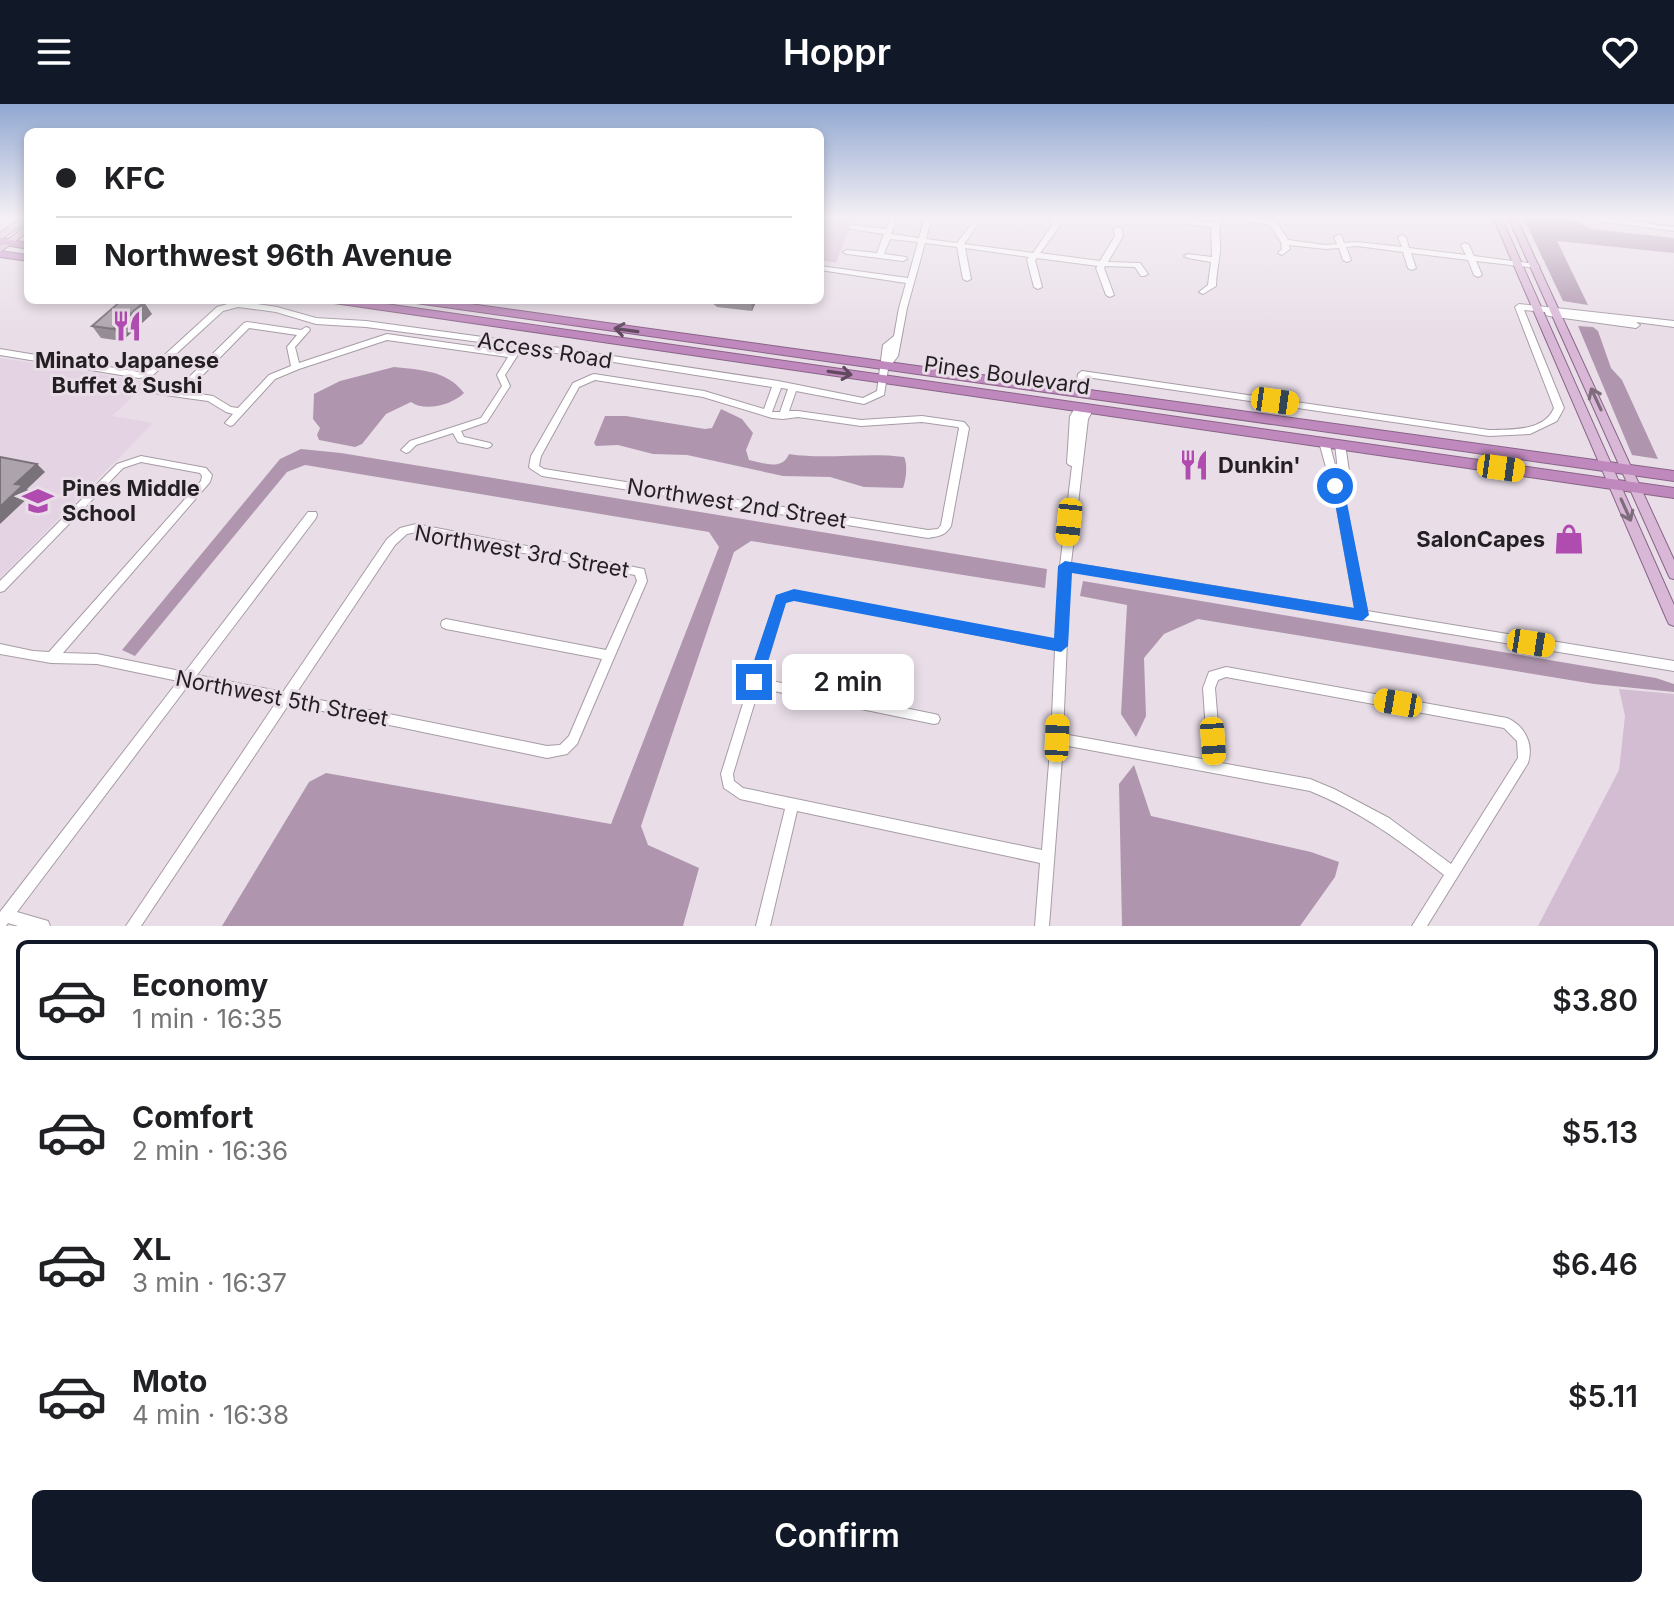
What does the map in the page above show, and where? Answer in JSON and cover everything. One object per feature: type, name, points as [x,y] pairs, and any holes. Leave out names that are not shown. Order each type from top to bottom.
[{"type":"highway","name":"Pines Boulevard","points":[[362,304],[701,347],[1083,403],[1197,424],[1227,423],[1326,435]]},
{"type":"highway","points":[[397,309],[433,309],[441,304]]},
{"type":"highway","name":"Pines Boulevard","points":[[455,304],[701,347]]},
{"type":"highway","name":"Pines Boulevard","points":[[885,374],[982,393],[1083,403]]},
{"type":"highway","points":[[1083,403],[1176,413],[1231,415],[1326,435],[1455,446],[1674,476]]},
{"type":"highway","points":[[1326,435],[1340,444],[1674,493]]},
{"type":"main road","points":[[1514,255],[1674,620]]},
{"type":"main road","points":[[1531,255],[1674,574]]},
{"type":"street","points":[[875,255],[903,259]]},
{"type":"street","points":[[885,374],[894,356],[919,255]]},
{"type":"street","points":[[962,255],[967,279]]},
{"type":"street","points":[[1033,255],[1031,260],[1038,287]]},
{"type":"street","points":[[1036,255],[1137,265],[1144,274]]},
{"type":"street","points":[[1108,255],[1100,268],[1110,295]]},
{"type":"street","points":[[1203,292],[1212,286],[1211,265],[1215,255]]},
{"type":"street","points":[[1345,255],[1347,260]]},
{"type":"street","points":[[1408,255],[1412,268]]},
{"type":"street","points":[[1451,255],[1536,266]]},
{"type":"street","points":[[1188,256],[1215,260]]},
{"type":"street","points":[[1470,258],[1478,275]]},
{"type":"street","points":[[824,269],[911,281]]},
{"type":"street","name":"Access Road","points":[[0,352],[139,375],[150,373],[227,307],[238,304],[277,310],[316,321],[366,324],[520,345],[778,384],[864,401],[878,397],[885,374]]},
{"type":"street","points":[[1042,926],[1057,738],[1065,566],[1083,417],[1082,374],[1489,433],[1527,432],[1554,419],[1559,408],[1519,307],[1674,327]]},
{"type":"street","points":[[296,367],[291,347],[316,321]]},
{"type":"street","points":[[179,393],[247,325],[304,333]]},
{"type":"street","points":[[230,423],[272,377],[387,337],[513,355]]},
{"type":"street","points":[[406,450],[413,443],[484,420],[506,386],[501,375],[520,345]]},
{"type":"street","name":"Northwest 2nd Street","points":[[767,413],[704,394],[589,378],[576,385],[536,456],[534,467],[542,472],[928,534],[941,532],[946,526],[964,428],[961,424],[922,419],[861,423],[798,414],[783,416]]},
{"type":"street","points":[[778,384],[767,413],[783,416],[793,387]]},
{"type":"street","points":[[158,391],[210,398],[229,410],[240,412]]},
{"type":"street","points":[[1324,408],[1326,435],[1362,615]]},
{"type":"street","points":[[456,430],[461,440],[487,445]]},
{"type":"street","points":[[1338,496],[1345,478],[1340,444]]},
{"type":"street","points":[[0,588],[120,466],[130,461],[157,462],[203,470],[207,475],[205,482],[51,658]]},
{"type":"street","points":[[43,926],[3,920],[312,515]]},
{"type":"street","name":"Northwest 3rd Street","points":[[286,699],[391,542],[404,531],[416,528],[640,572],[642,581],[610,656]]},
{"type":"street","points":[[1065,566],[1674,666]]},
{"type":"street","points":[[1047,858],[740,793],[728,784],[727,774],[781,599],[794,595],[1061,646]]},
{"type":"street","points":[[446,624],[610,656]]},
{"type":"street","name":"Northwest 5th Street","points":[[0,649],[51,658],[97,659],[547,752],[563,750],[573,740],[610,656]]},
{"type":"street","points":[[1215,767],[1209,688],[1213,676],[1226,672],[1469,715],[1507,723],[1520,732],[1526,746],[1524,759],[1419,926]]},
{"type":"street","points":[[754,682],[934,719]]},
{"type":"street","points":[[133,926],[286,699]]},
{"type":"street","points":[[1057,738],[1310,785],[1344,797],[1384,820],[1451,872]]},
{"type":"street","points":[[763,926],[792,806]]},
{"type":"shaded area","points":[[824,255],[839,255],[836,263],[824,261]]},
{"type":"shaded area","points":[[1541,255],[1564,255],[1588,305],[1563,301]]},
{"type":"shaded area","points":[[1578,326],[1593,327],[1598,331],[1611,368],[1622,380],[1658,459],[1632,455]]},
{"type":"shaded area","name":"Pines Middle School","points":[[0,358],[148,382],[112,416],[153,423],[0,578]]},
{"type":"shaded area","points":[[394,367],[441,375],[464,393],[438,406],[411,402],[386,414],[362,444],[355,447],[319,440],[317,435],[320,428],[313,419],[314,394],[340,381]]},
{"type":"shaded area","points":[[721,409],[742,419],[753,433],[746,450],[749,460],[777,464],[782,463],[789,454],[904,457],[906,472],[903,488],[864,487],[830,477],[783,476],[687,455],[653,454],[618,445],[596,446],[594,443],[605,416],[626,416],[705,429],[712,428]]},
{"type":"shaded area","points":[[301,449],[341,453],[1047,569],[1045,588],[751,541],[734,552],[641,826],[648,845],[699,868],[683,926],[222,926],[309,782],[326,773],[611,824],[719,547],[709,532],[305,465],[287,472],[135,656],[122,650],[280,459]]},
{"type":"shaded area","points":[[1083,581],[1656,678],[1674,684],[1674,692],[1594,684],[1198,619],[1164,634],[1144,658],[1146,716],[1136,737],[1121,714],[1127,605],[1080,596]]},
{"type":"shaded area","points":[[1619,689],[1674,694],[1674,926],[1538,926],[1619,770],[1625,716]]},
{"type":"shaded area","points":[[1134,765],[1151,816],[1311,852],[1339,862],[1335,877],[1300,926],[1122,926],[1119,784]]},
{"type":"building","points":[[117,304],[142,304],[113,329],[92,326]]},
{"type":"building","points":[[0,457],[37,464],[15,484],[23,485],[0,507]]},
{"type":"place","name":"Minato Japanese Buffet & Sushi","points":[[127,326]]},
{"type":"place","name":"Dunkin'","points":[[1194,465]]},
{"type":"place","name":"Pines Middle School","points":[[38,501]]},
{"type":"place","name":"SalonCapes","points":[[1569,539]]},
{"type":"route","points":[[754,682],[781,599],[794,595],[1061,646],[1065,566],[1362,615],[1335,486]]}]
